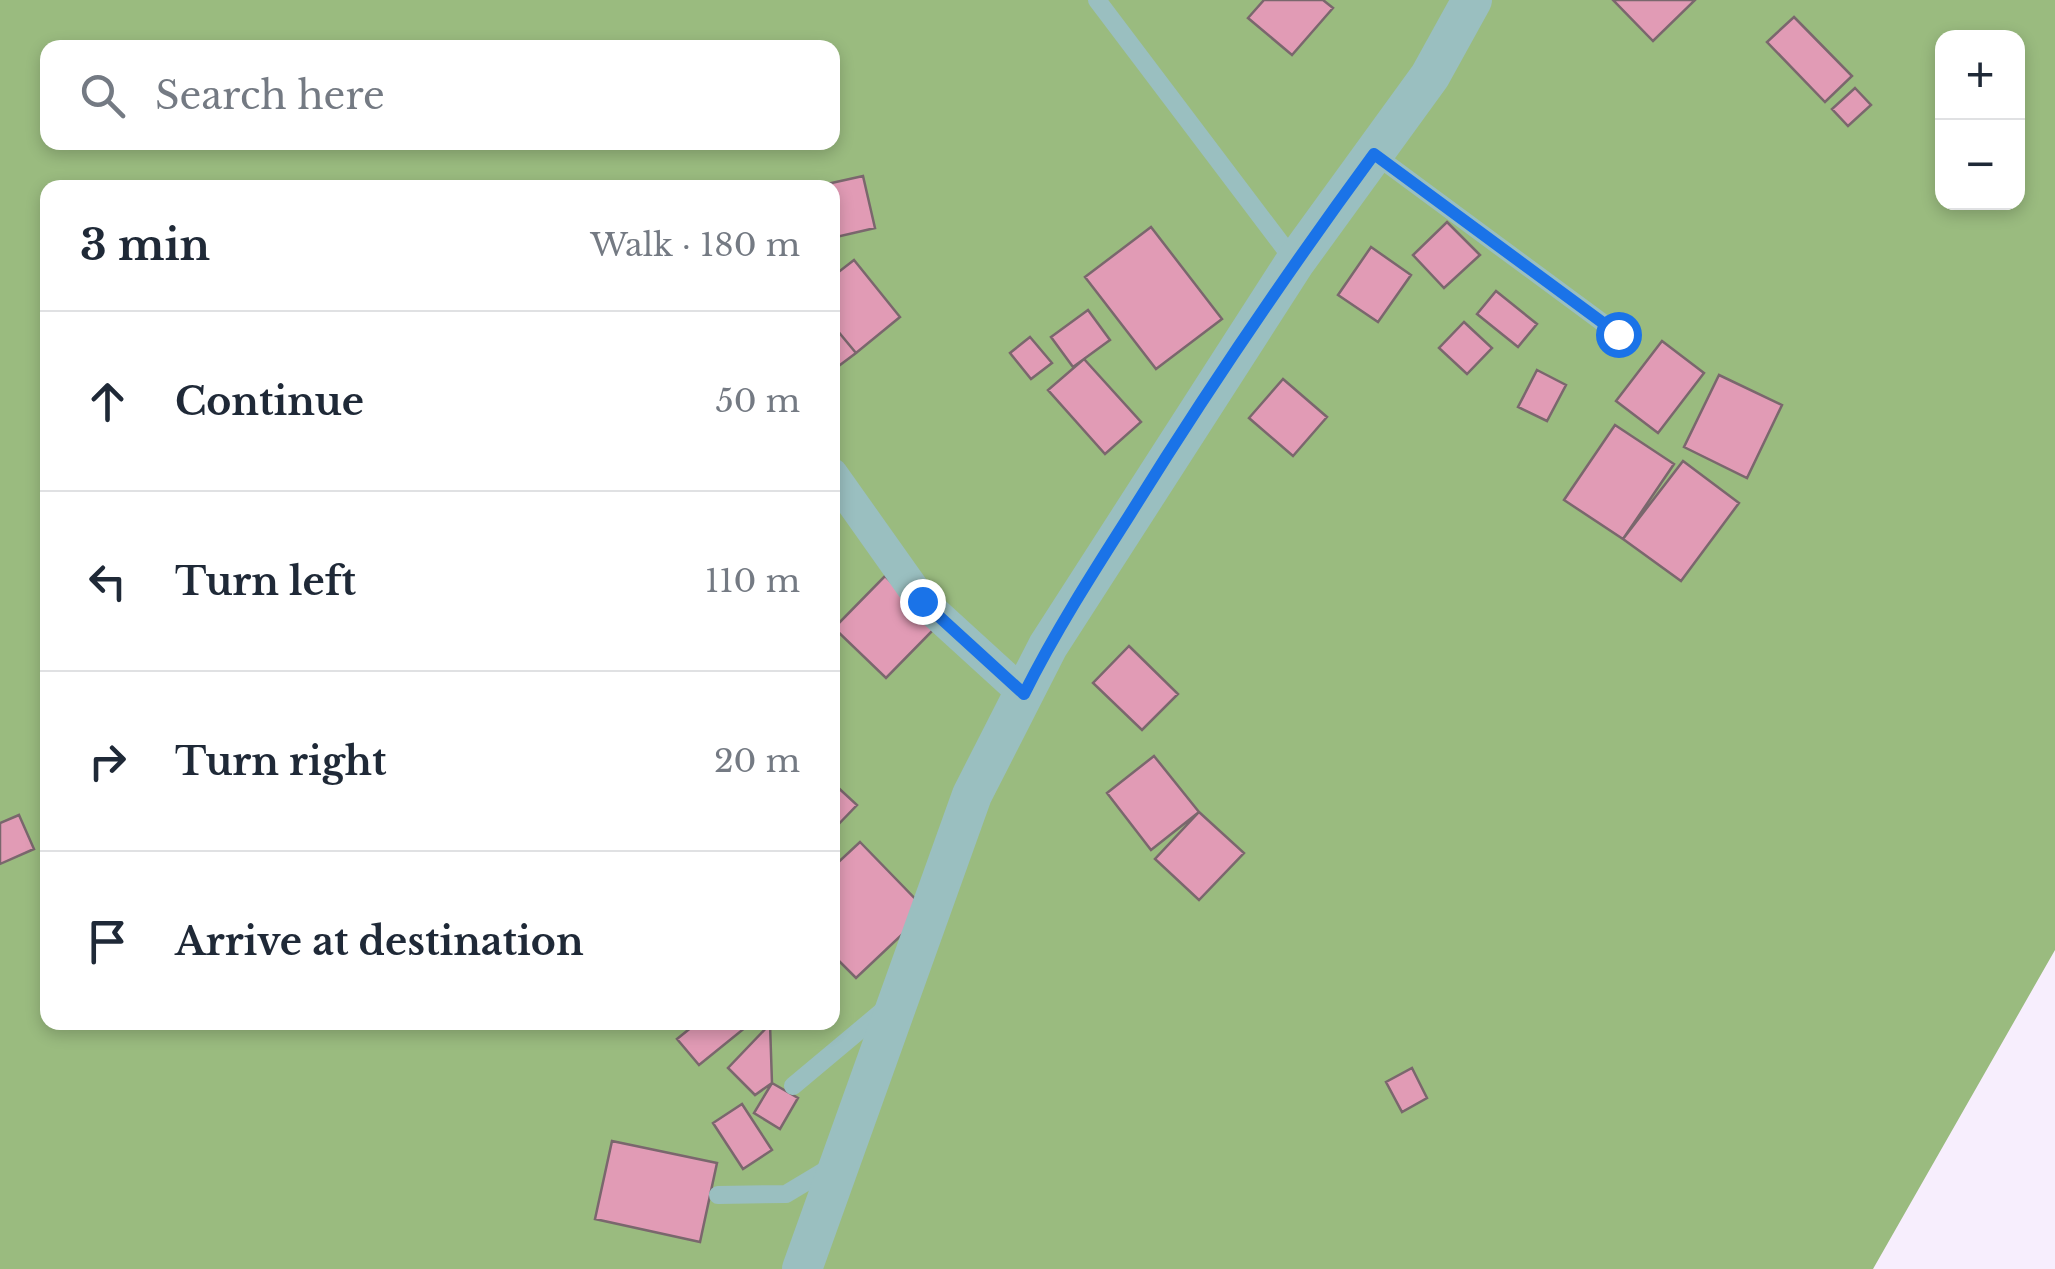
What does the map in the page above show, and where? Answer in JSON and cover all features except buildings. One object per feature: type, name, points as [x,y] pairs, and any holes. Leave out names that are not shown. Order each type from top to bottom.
[{"type":"street","points":[[802,1269],[972,795],[1048,646],[1142,494],[1295,262],[1430,76],[1472,0]]},
{"type":"street","points":[[840,485],[922,601],[1024,694]]},
{"type":"lane","points":[[1097,0],[1295,262]]},
{"type":"lane","points":[[1374,154],[1618,334]]},
{"type":"lane","points":[[794,1086],[900,996]]},
{"type":"lane","points":[[718,1195],[786,1194],[840,1162]]},
{"type":"green space","points":[[0,0],[2055,0],[2055,950],[1873,1269],[0,1269]]},
{"type":"route","points":[[922,601],[1024,694],[1048,646],[1153,477],[1295,262],[1374,154],[1618,334]]}]
